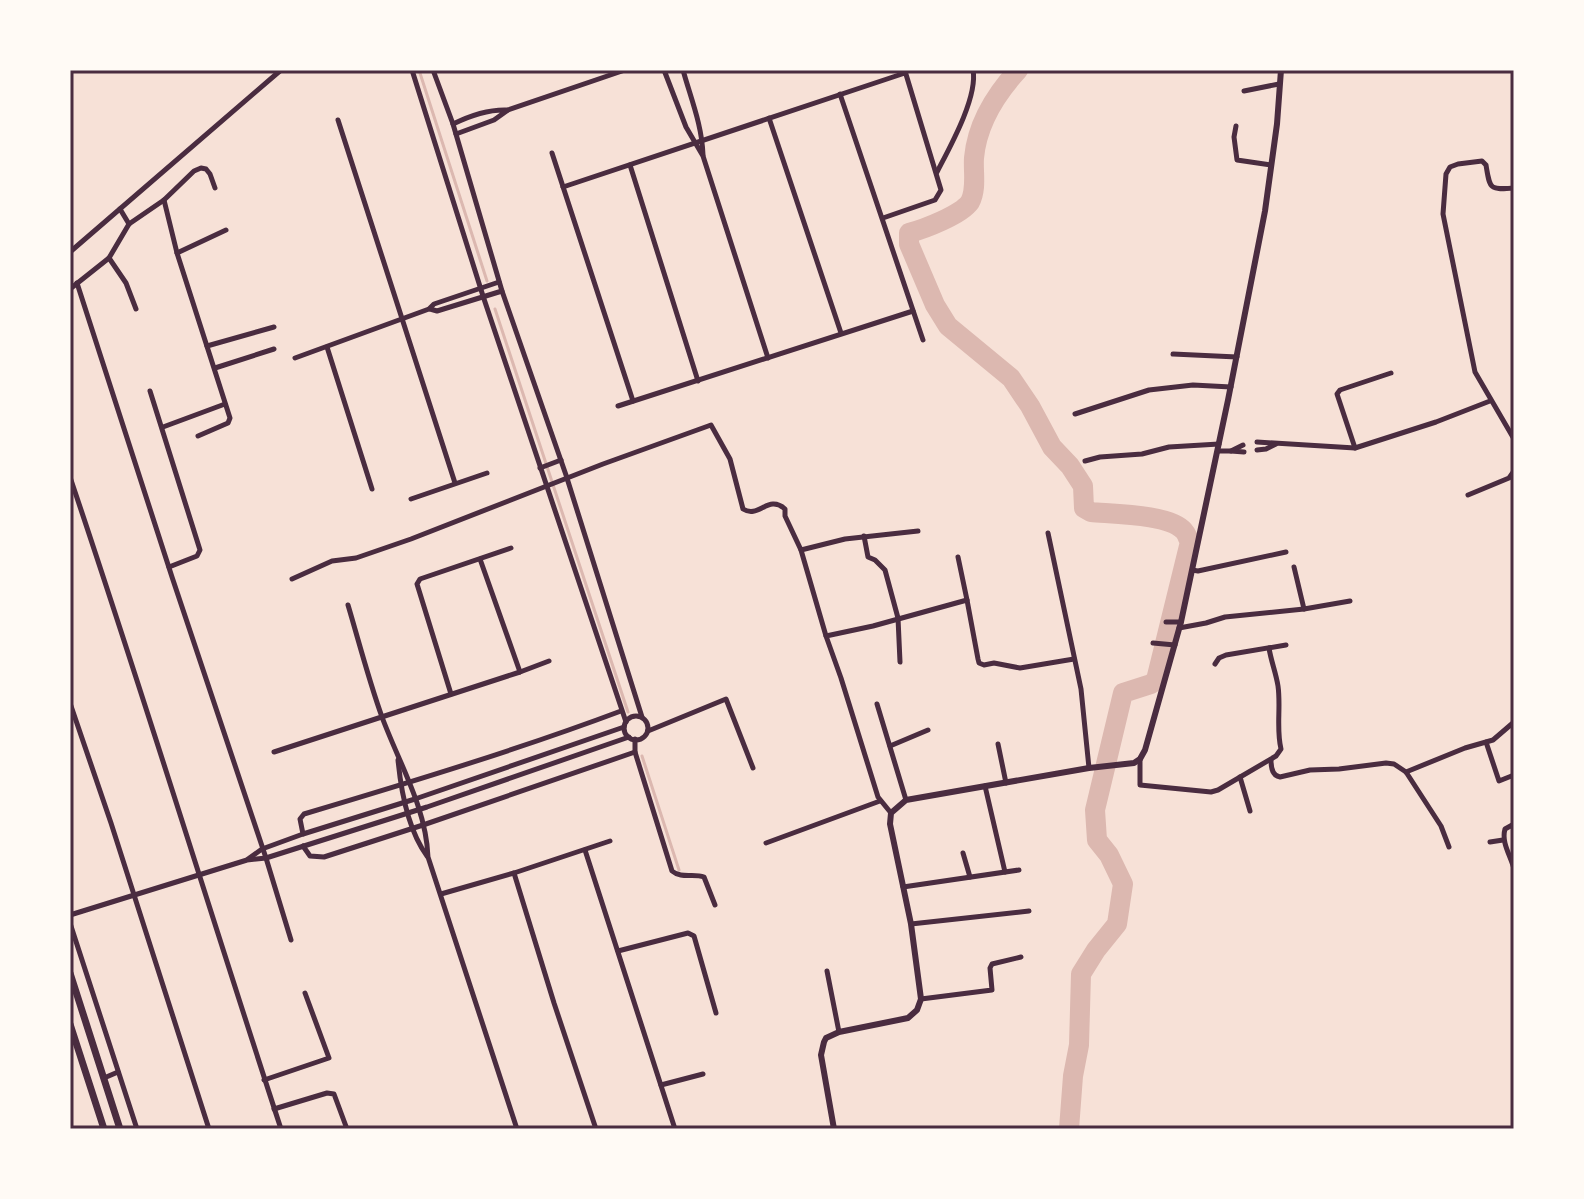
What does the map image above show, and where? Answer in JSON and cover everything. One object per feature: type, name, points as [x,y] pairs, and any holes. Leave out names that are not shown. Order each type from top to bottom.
[{"type":"main road","points":[[70,973],[120,1129]]},
{"type":"main road","points":[[70,1024],[104,1129]]},
{"type":"street","points":[[70,252],[281,70]]},
{"type":"street","points":[[412,70],[480,288],[621,711],[625,733],[632,738],[672,871],[678,875],[704,877],[715,905]]},
{"type":"street","points":[[433,70],[453,124],[499,282],[648,731]]},
{"type":"street","points":[[456,134],[494,120],[508,110],[625,70]]},
{"type":"street","points":[[664,70],[686,127],[703,156],[768,358]]},
{"type":"street","points":[[683,70],[698,117],[703,156]]},
{"type":"street","points":[[936,172],[970,100],[975,84],[973,70]]},
{"type":"street","points":[[1269,648],[1277,686],[1280,724],[1278,735],[1281,749],[1276,756],[1218,790],[1207,793],[1140,785],[1140,759],[1149,737],[1179,624],[1237,357],[1265,211],[1281,70]]},
{"type":"street","points":[[563,187],[905,72],[941,190],[935,200],[883,218]]},
{"type":"street","points":[[1244,91],[1279,84]]},
{"type":"street","points":[[840,94],[923,340]]},
{"type":"street","points":[[453,124],[492,110],[508,110]]},
{"type":"street","points":[[769,118],[841,333]]},
{"type":"street","points":[[338,120],[455,483]]},
{"type":"street","points":[[1236,126],[1237,160],[1271,165]]},
{"type":"street","points":[[552,153],[633,401]]},
{"type":"street","points":[[1514,188],[1492,188],[1482,161],[1458,164],[1450,167],[1446,174],[1443,214],[1475,372],[1514,439]]},
{"type":"street","points":[[630,165],[698,381]]},
{"type":"street","points":[[70,289],[109,258],[129,224],[164,200],[194,171],[206,169],[215,188]]},
{"type":"street","points":[[164,200],[177,253],[230,418],[229,422],[198,436]]},
{"type":"street","points":[[120,209],[129,224]]},
{"type":"street","points":[[177,253],[226,230]]},
{"type":"street","points":[[109,258],[126,283],[136,309]]},
{"type":"street","points":[[295,358],[499,282]]},
{"type":"street","points":[[77,283],[291,940]]},
{"type":"street","points":[[429,309],[437,311],[502,291]]},
{"type":"street","points":[[618,406],[913,311]]},
{"type":"street","points":[[207,346],[274,327]]},
{"type":"street","points":[[327,347],[372,489]]},
{"type":"street","points":[[215,368],[274,349]]},
{"type":"street","points":[[1173,354],[1237,357]]},
{"type":"street","points":[[1355,448],[1337,394],[1340,390],[1391,373]]},
{"type":"street","points":[[1075,414],[1149,390],[1193,385],[1231,387]]},
{"type":"street","points":[[150,391],[200,550],[197,556],[169,567]]},
{"type":"street","points":[[1257,442],[1355,448],[1490,401]]},
{"type":"street","points":[[163,427],[225,404]]},
{"type":"street","points":[[292,579],[332,561],[356,558],[711,425],[730,459],[740,492],[740,504],[746,513],[770,504],[779,504],[785,509],[785,516],[801,550],[880,801],[891,813]]},
{"type":"street","points":[[1257,450],[1277,443]]},
{"type":"street","points":[[1231,451],[1243,445]]},
{"type":"street","points":[[1085,461],[1142,454],[1169,447],[1244,452]]},
{"type":"street","points":[[542,467],[559,461]]},
{"type":"street","points":[[1468,495],[1509,478],[1514,471]]},
{"type":"street","points":[[411,499],[487,473]]},
{"type":"street","points":[[70,477],[281,1129]]},
{"type":"street","points":[[801,550],[845,539],[918,531]]},
{"type":"street","points":[[1048,533],[1081,689],[1092,767]]},
{"type":"street","points":[[864,536],[868,557],[885,570],[898,618],[900,662]]},
{"type":"street","points":[[451,694],[417,584],[420,579],[511,548]]},
{"type":"street","points":[[1192,570],[1286,552]]},
{"type":"street","points":[[958,557],[979,663],[1020,668],[1074,659]]},
{"type":"street","points":[[480,559],[520,672]]},
{"type":"street","points":[[1294,567],[1304,609]]},
{"type":"street","points":[[826,636],[967,600]]},
{"type":"street","points":[[1166,622],[1206,623],[1225,617],[1350,601]]},
{"type":"street","points":[[348,605],[382,717],[410,782],[427,838],[428,857],[517,1129]]},
{"type":"street","points":[[1156,643],[1172,645]]},
{"type":"street","points":[[1215,664],[1226,655],[1286,645]]},
{"type":"street","points":[[274,752],[549,661]]},
{"type":"street","points":[[70,915],[247,860],[266,858],[632,738],[643,738],[648,731],[726,699],[753,768]]},
{"type":"street","points":[[70,703],[209,1129]]},
{"type":"street","points":[[877,704],[906,800]]},
{"type":"street","points":[[303,834],[300,819],[304,814],[587,725],[621,711]]},
{"type":"street","points":[[247,860],[262,849],[303,834],[415,799],[625,724],[633,716],[642,717]]},
{"type":"street","points":[[1406,772],[1493,740],[1514,722]]},
{"type":"street","points":[[890,746],[928,730]]},
{"type":"street","points":[[1486,742],[1497,780],[1514,775]]},
{"type":"street","points":[[998,744],[1006,783]]},
{"type":"street","points":[[303,846],[310,856],[324,857],[635,752]]},
{"type":"street","points":[[398,756],[400,785],[412,828],[428,857]]},
{"type":"street","points":[[832,1128],[821,1051],[826,1038],[839,1032],[908,1018],[917,1010],[921,999],[911,924],[890,824],[891,813],[906,800],[1092,767],[1134,763],[1140,759]]},
{"type":"street","points":[[1271,759],[1272,769],[1280,777],[1310,770],[1394,764],[1406,772],[1441,826],[1449,847]]},
{"type":"street","points":[[1240,777],[1250,811]]},
{"type":"street","points":[[985,786],[1005,872]]},
{"type":"street","points":[[766,843],[880,801]]},
{"type":"street","points":[[1514,824],[1505,829],[1503,840],[1514,869]]},
{"type":"street","points":[[1490,842],[1503,840]]},
{"type":"street","points":[[441,894],[610,841]]},
{"type":"street","points":[[585,850],[675,1129]]},
{"type":"street","points":[[963,853],[970,877]]},
{"type":"street","points":[[903,887],[1019,870]]},
{"type":"street","points":[[514,873],[596,1129]]},
{"type":"street","points":[[911,924],[1029,911]]},
{"type":"street","points":[[70,923],[137,1129]]},
{"type":"street","points":[[618,951],[688,933],[694,936],[716,1013]]},
{"type":"street","points":[[921,999],[992,990],[992,964],[1021,957]]},
{"type":"street","points":[[827,971],[839,1032]]},
{"type":"street","points":[[264,1080],[329,1058],[305,993]]},
{"type":"street","points":[[104,1078],[118,1072]]},
{"type":"street","points":[[661,1085],[703,1074]]},
{"type":"street","points":[[274,1109],[327,1093],[334,1094],[347,1129]]},
{"type":"waterway","points":[[419,70],[487,281]]},
{"type":"waterway","points":[[1018,70],[995,99],[983,122],[976,145],[970,202],[951,216],[909,233],[909,244],[935,305],[948,326],[1011,378],[1052,447],[1083,486],[1084,508],[1091,512],[1167,521],[1184,531],[1190,542],[1156,680],[1123,693],[1095,810],[1097,840],[1109,855],[1123,884],[1117,924],[1081,974],[1079,1045],[1069,1129]]},
{"type":"waterway","points":[[495,309],[628,712]]},
{"type":"waterway","points":[[642,756],[679,870]]}]
